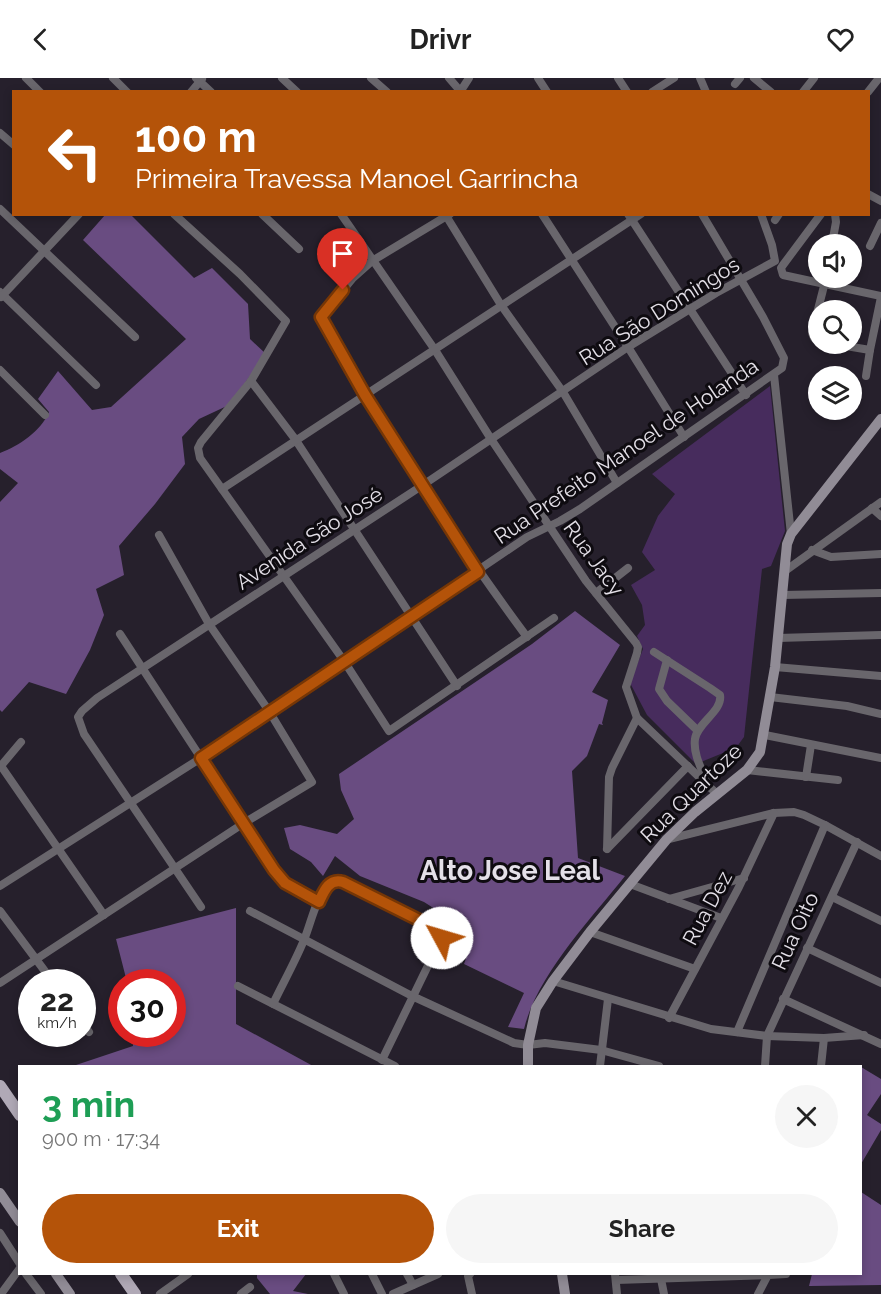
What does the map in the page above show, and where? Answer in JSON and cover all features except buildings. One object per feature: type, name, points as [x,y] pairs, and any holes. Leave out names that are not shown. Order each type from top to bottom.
[{"type":"main road","points":[[0,1086],[18,1112]]},
{"type":"main road","points":[[122,1275],[135,1294]]},
{"type":"street","points":[[26,78],[38,90]]},
{"type":"street","points":[[113,78],[126,90]]},
{"type":"street","points":[[282,78],[295,90]]},
{"type":"street","points":[[371,78],[385,90]]},
{"type":"street","points":[[448,78],[459,90]]},
{"type":"street","points":[[655,90],[674,78]]},
{"type":"street","points":[[754,78],[769,90]]},
{"type":"street","points":[[805,90],[814,78]]},
{"type":"street","points":[[870,90],[879,78]]},
{"type":"street","points":[[0,133],[12,143]]},
{"type":"street","points":[[0,209],[135,337]]},
{"type":"street","points":[[77,216],[1,295],[96,385]]},
{"type":"street","points":[[176,216],[286,321],[251,381],[201,442],[198,454],[344,661],[389,731],[554,618]]},
{"type":"street","points":[[264,216],[299,249]]},
{"type":"street","name":"Rua Jacy","points":[[345,216],[372,261],[435,350],[549,526],[596,593],[638,647],[626,687],[637,718],[717,794]]},
{"type":"street","points":[[445,216],[372,261],[353,278],[321,317],[365,395],[478,572],[527,637]]},
{"type":"street","points":[[448,216],[501,305],[563,392],[617,483]]},
{"type":"street","points":[[543,216],[684,437]]},
{"type":"street","points":[[703,216],[741,280]]},
{"type":"street","name":"Rua São Domingos","points":[[563,392],[628,347],[775,261],[762,216]]},
{"type":"street","points":[[808,279],[783,275],[781,272],[783,265],[820,216]]},
{"type":"street","points":[[834,234],[835,216]]},
{"type":"street","points":[[222,489],[571,260],[630,217],[746,395]]},
{"type":"street","points":[[870,246],[881,223]]},
{"type":"street","name":"Rua Prefeito Manoel de Holanda","points":[[0,886],[201,758],[527,537],[568,516],[783,368],[784,358],[741,280]]},
{"type":"street","points":[[850,288],[881,297],[866,376]]},
{"type":"street","points":[[862,349],[870,350]]},
{"type":"street","points":[[0,370],[45,415]]},
{"type":"street","points":[[774,375],[791,534]]},
{"type":"street","points":[[251,381],[295,440],[457,686]]},
{"type":"street","name":"Avenida São José","points":[[130,804],[84,734],[78,717],[82,711],[97,698],[142,668],[563,392]]},
{"type":"street","name":"Rua Quartoze","points":[[528,1065],[528,1045],[536,1008],[553,981],[590,932],[667,839],[681,824],[747,770],[760,752],[765,735],[775,667],[787,544],[791,534],[881,419]]},
{"type":"street","points":[[785,571],[881,502]]},
{"type":"street","points":[[872,508],[881,516]]},
{"type":"street","points":[[0,983],[244,823],[312,782],[269,711],[209,624],[159,535]]},
{"type":"street","points":[[813,550],[831,557],[881,554]]},
{"type":"street","points":[[596,593],[628,568]]},
{"type":"street","points":[[783,594],[881,593]]},
{"type":"street","points":[[120,634],[274,870],[285,883],[319,902]]},
{"type":"street","points":[[778,638],[881,635]]},
{"type":"street","points":[[654,652],[720,696],[718,706],[697,730],[694,740],[708,784]]},
{"type":"street","points":[[667,660],[659,689],[667,701],[697,730]]},
{"type":"street","points":[[775,667],[881,676]]},
{"type":"street","points":[[770,697],[848,706],[881,714]]},
{"type":"street","name":"Rua Quartoze","points":[[637,718],[609,777],[607,849],[688,766]]},
{"type":"street","points":[[765,735],[881,758]]},
{"type":"street","points":[[21,742],[1,766],[60,848],[104,915]]},
{"type":"street","points":[[806,777],[811,745]]},
{"type":"street","points":[[747,770],[838,780]]},
{"type":"street","points":[[130,804],[201,907]]},
{"type":"street","points":[[667,839],[774,813],[794,812],[825,825],[881,856]]},
{"type":"street","name":"Rua Dez","points":[[669,1018],[744,878],[774,813]]},
{"type":"street","points":[[737,1032],[825,825]]},
{"type":"street","name":"Rua Oito","points":[[765,1065],[767,1036],[856,842]]},
{"type":"street","points":[[669,899],[744,878]]},
{"type":"street","points":[[273,1004],[304,941],[326,887],[336,880],[433,927],[439,931],[442,938],[382,1060]]},
{"type":"street","points":[[630,884],[721,918]]},
{"type":"street","points":[[832,897],[881,921]]},
{"type":"street","points":[[0,911],[44,969]]},
{"type":"street","points":[[250,911],[412,996],[506,1039],[528,1045],[545,1043],[601,1050],[639,1064]]},
{"type":"street","points":[[590,932],[695,969]]},
{"type":"street","points":[[807,948],[881,982]]},
{"type":"street","points":[[553,981],[699,1026],[767,1036],[824,1038],[864,1035]]},
{"type":"street","points":[[238,986],[393,1065]]},
{"type":"street","points":[[600,1065],[608,999]]},
{"type":"street","points":[[783,999],[881,1044]]},
{"type":"street","points":[[820,1065],[824,1038]]},
{"type":"street","points":[[0,1193],[18,1219]]},
{"type":"street","points":[[0,1233],[18,1263]]},
{"type":"street","points":[[1,1294],[18,1269]]},
{"type":"street","points":[[27,1275],[41,1294]]},
{"type":"street","points":[[57,1275],[70,1294]]},
{"type":"street","points":[[160,1294],[187,1275]]},
{"type":"street","points":[[334,1275],[344,1294]]},
{"type":"street","points":[[372,1275],[382,1294]]},
{"type":"street","points":[[408,1275],[413,1285]]},
{"type":"street","points":[[393,1294],[436,1275]]},
{"type":"street","points":[[469,1275],[472,1294]]},
{"type":"street","points":[[562,1275],[565,1294]]},
{"type":"street","points":[[617,1294],[616,1277],[706,1275]]},
{"type":"street","points":[[758,1294],[768,1275]]},
{"type":"street","points":[[660,1276],[664,1294]]},
{"type":"street","points":[[241,1294],[250,1287]]},
{"type":"shaded area","points":[[104,216],[132,216],[194,278],[212,268],[248,304],[250,339],[266,354],[229,405],[199,419],[182,437],[185,464],[119,546],[124,575],[96,589],[104,615],[90,650],[66,694],[29,682],[2,712],[0,710],[0,502],[18,483],[0,469],[0,453],[29,437],[41,425],[49,412],[38,399],[58,371],[92,410],[111,407],[186,339],[83,240]]},
{"type":"shaded area","points":[[770,386],[785,531],[771,566],[762,569],[744,737],[727,760],[723,753],[696,764],[647,715],[630,683],[643,649],[637,636],[645,625],[642,605],[631,585],[655,570],[642,552],[658,516],[675,494],[652,474]]},
{"type":"shaded area","points":[[575,611],[620,645],[592,692],[608,700],[603,725],[599,724],[587,756],[572,771],[578,858],[625,876],[553,968],[540,988],[524,1029],[508,1027],[524,993],[464,964],[473,939],[460,925],[424,902],[360,876],[335,856],[323,876],[311,862],[290,849],[284,828],[300,825],[337,834],[354,819],[341,790],[339,774],[532,644]]},
{"type":"shaded area","points":[[236,908],[236,1024],[311,1065],[76,1065],[130,1047],[186,1047],[186,969],[124,969],[116,939]]},
{"type":"shaded area","points":[[862,1068],[881,1079],[881,1094],[867,1115],[881,1124],[881,1130],[862,1162]]},
{"type":"shaded area","points":[[862,1193],[881,1205],[881,1285],[809,1286],[812,1275],[862,1275]]},
{"type":"shaded area","points":[[257,1275],[305,1275],[293,1291],[308,1294],[270,1294]]},
{"type":"district","name":"Alto Jose Leal","points":[[510,870]]},
{"type":"route","points":[[343,290],[321,317],[365,395],[478,572],[201,758],[274,870],[285,883],[319,902],[326,887],[336,880],[343,882],[433,927],[439,931],[442,938]]}]
